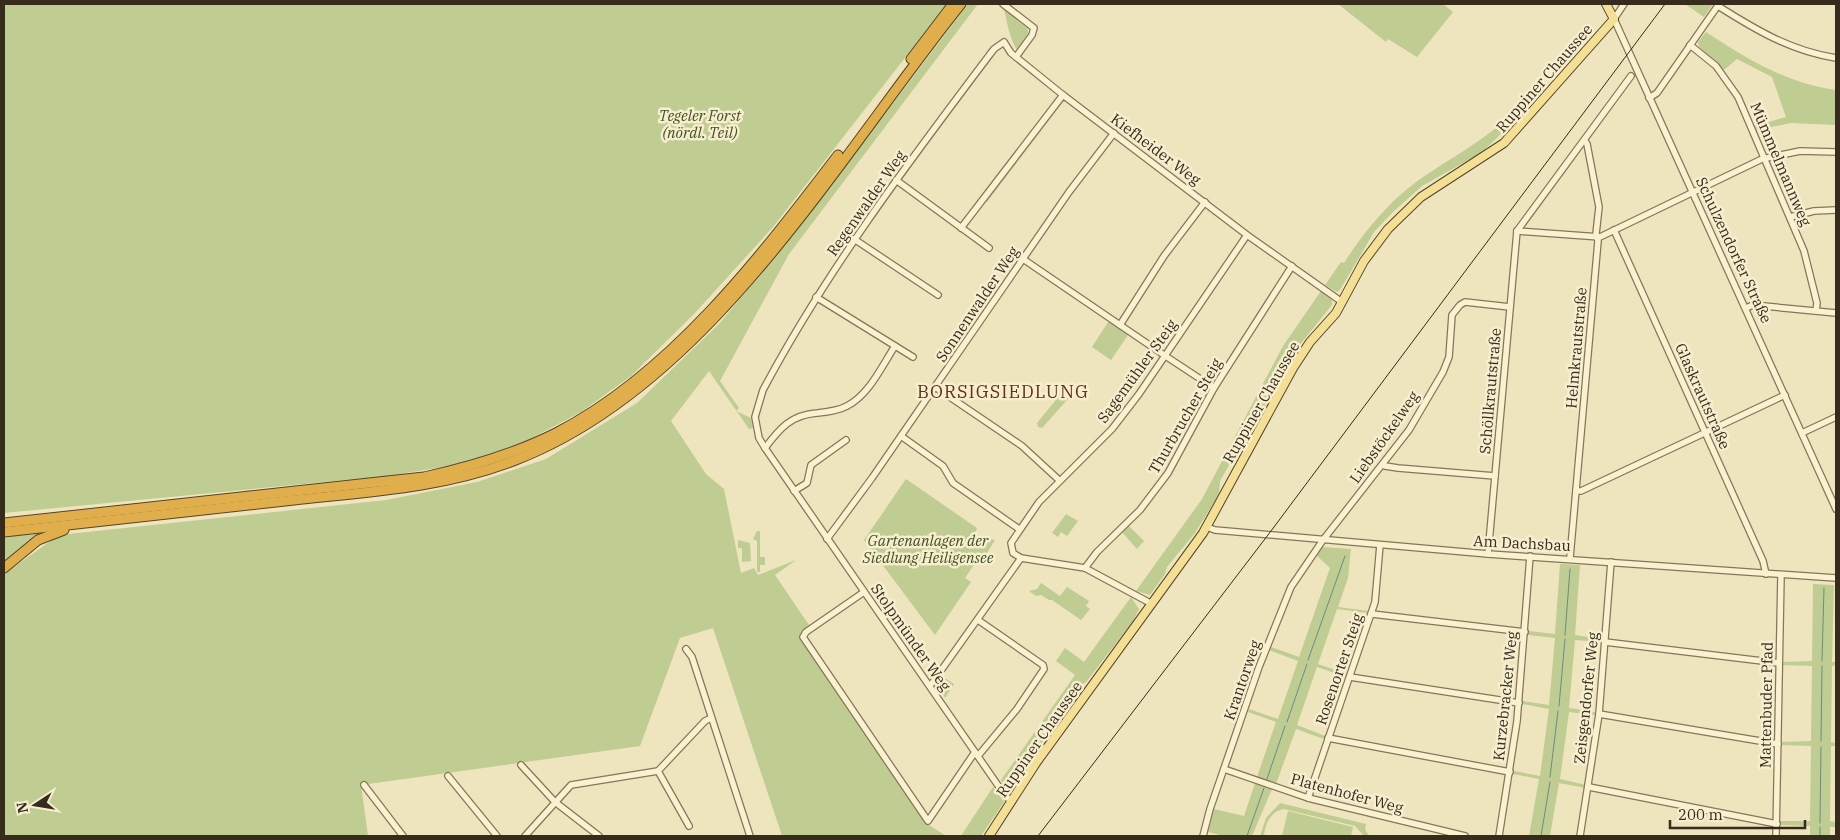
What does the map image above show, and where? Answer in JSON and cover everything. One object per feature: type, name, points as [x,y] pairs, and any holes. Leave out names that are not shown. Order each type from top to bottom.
[{"type":"highway","points":[[4,521],[15,518],[25,521],[424,476],[501,457],[571,424],[599,408],[638,378],[726,292],[787,222],[953,4]]},
{"type":"highway","points":[[4,532],[436,483],[468,476],[512,462],[575,432],[620,403],[662,368],[744,284],[788,231],[961,4]]},
{"type":"highway","points":[[4,568],[28,546],[47,535],[98,526],[114,520]]},
{"type":"main road","name":"Schulzendorfer Straße","points":[[1606,4],[1614,19]]},
{"type":"main road","name":"Ruppiner Chaussee","points":[[989,836],[1207,527],[1288,376],[1302,353],[1342,302],[1370,253],[1405,211],[1421,197],[1504,143],[1614,19]]},
{"type":"street","points":[[1003,4],[1034,28],[1032,35],[1016,57]]},
{"type":"street","name":"Ruppiner Chaussee","points":[[1614,19],[1624,4]]},
{"type":"street","points":[[1649,98],[1657,93],[1718,5],[1744,24],[1778,42],[1808,52],[1836,58]]},
{"type":"street","name":"Schulzendorfer Straße","points":[[1614,19],[1836,509]]},
{"type":"street","name":"Regenwalder Weg","points":[[756,407],[781,356],[816,297],[896,180],[994,49],[1004,42],[1006,48],[1016,57]]},
{"type":"street","name":"Mümmelmannweg","points":[[1690,45],[1707,57],[1730,82],[1766,158],[1804,251],[1817,303],[1816,311]]},
{"type":"street","name":"Kiefheider Weg","points":[[1016,57],[1247,235],[1342,302]]},
{"type":"street","points":[[1517,231],[1631,76]]},
{"type":"street","points":[[961,228],[1063,95]]},
{"type":"street","name":"Sonnenwalder Weg","points":[[827,539],[901,436],[1069,192],[1114,133]]},
{"type":"street","name":"Helmkrautstraße","points":[[1570,558],[1599,207],[1585,141]]},
{"type":"street","points":[[1517,231],[1597,237],[1766,158],[1800,151],[1836,152]]},
{"type":"street","points":[[896,180],[989,248]]},
{"type":"street","points":[[1120,325],[1164,256],[1205,202]]},
{"type":"street","points":[[1790,217],[1814,211],[1836,210]]},
{"type":"street","name":"Glaskrautstraße","points":[[1614,230],[1763,561],[1766,574]]},
{"type":"street","name":"Schöllkrautstraße","points":[[1488,554],[1517,231]]},
{"type":"street","name":"Sagemühler Steig","points":[[1021,558],[1013,553],[1010,545],[1019,529],[1039,502],[1059,480],[1112,429],[1166,356],[1247,235]]},
{"type":"street","points":[[854,239],[938,295]]},
{"type":"street","points":[[1023,259],[1214,388]]},
{"type":"street","name":"Thurbrucher Steig","points":[[1085,568],[1097,552],[1150,498],[1176,459],[1214,388],[1292,266]]},
{"type":"street","points":[[816,297],[913,357]]},
{"type":"street","name":"Liebstöckelweg","points":[[1323,540],[1408,430],[1446,368],[1449,357],[1452,315],[1465,302],[1510,306]]},
{"type":"street","points":[[1746,308],[1753,305],[1836,313]]},
{"type":"street","points":[[765,448],[784,424],[793,418],[804,414],[837,410],[857,400],[895,346]]},
{"type":"street","points":[[935,387],[1022,446],[1059,480]]},
{"type":"street","points":[[1576,491],[1582,491],[1784,395]]},
{"type":"street","name":"Stolpmünder Weg","points":[[756,407],[756,427],[765,448],[1006,797],[1012,801]]},
{"type":"street","points":[[1802,433],[1836,417]]},
{"type":"street","points":[[901,436],[943,466],[953,483],[1019,529]]},
{"type":"street","points":[[794,491],[807,482],[811,464],[846,440]]},
{"type":"street","points":[[1383,464],[1392,467],[1495,476]]},
{"type":"street","name":"Am Dachsbau","points":[[1207,527],[1214,530],[1488,554],[1570,558],[1836,578]]},
{"type":"street","name":"Krantorweg","points":[[1203,836],[1224,769],[1278,618],[1291,587],[1323,540]]},
{"type":"street","name":"Rosenorter Steig","points":[[1308,798],[1372,614],[1375,602],[1380,545]]},
{"type":"street","name":"Kurzebracker Weg","points":[[1499,836],[1519,703],[1530,556]]},
{"type":"street","points":[[930,686],[1021,558],[1085,568],[1152,604]]},
{"type":"street","name":"Zeisgendorfer Weg","points":[[1580,836],[1599,714],[1610,562]]},
{"type":"street","name":"Mattenbuder Pfad","points":[[1776,836],[1781,575]]},
{"type":"street","points":[[864,592],[806,632],[803,638],[928,821],[976,754],[1017,709],[1044,669],[1043,665],[978,620]]},
{"type":"street","points":[[1372,614],[1525,632]]},
{"type":"street","points":[[1605,642],[1779,663]]},
{"type":"street","points":[[686,649],[692,657],[750,836]]},
{"type":"street","points":[[1350,677],[1519,703]]},
{"type":"street","points":[[1599,714],[1778,744]]},
{"type":"street","points":[[525,836],[571,785],[658,771],[705,721],[711,718]]},
{"type":"street","points":[[1328,738],[1510,772]]},
{"type":"street","points":[[521,765],[555,802],[599,836]]},
{"type":"street","name":"Platenhofer Weg","points":[[1224,769],[1308,798],[1465,836]]},
{"type":"street","points":[[658,771],[689,826]]},
{"type":"street","points":[[448,776],[497,836]]},
{"type":"street","points":[[364,785],[403,836]]},
{"type":"street","points":[[1589,787],[1776,824]]},
{"type":"green space","name":"Tegeler Forst (nördl. Teil)","points":[[4,4],[947,4],[773,227],[694,314],[631,376],[581,412],[530,439],[468,463],[387,476],[4,513]]},
{"type":"green space","points":[[968,4],[978,4],[789,254],[720,381],[739,408],[736,411],[709,371],[671,421],[706,474],[724,489],[741,573],[754,568],[758,575],[796,560],[775,575],[809,625],[803,638],[929,825],[946,836],[782,836],[713,628],[680,638],[640,746],[361,785],[368,836],[4,836],[4,574],[59,535],[386,500],[477,482],[546,459],[637,403],[720,323],[805,220]]},
{"type":"green space","points":[[1338,4],[1443,4],[1453,12],[1417,57],[1388,39],[1386,42]]},
{"type":"green space","points":[[1685,4],[1713,4],[1704,17]]},
{"type":"green space","points":[[1004,9],[1028,29],[1028,33],[1017,50],[1011,36]]},
{"type":"green space","points":[[1706,32],[1752,60],[1784,76],[1818,87],[1836,90],[1836,125],[1791,123],[1757,130],[1755,126],[1786,117],[1772,77],[1737,59],[1724,70],[1699,47],[1698,42]]},
{"type":"green space","points":[[1063,98],[1068,102],[1063,102],[987,202],[983,203]]},
{"type":"green space","points":[[1516,109],[1522,114],[1481,153],[1422,186],[1393,212],[1374,232],[1340,290],[1337,292],[1325,285],[1374,222],[1401,194],[1424,176],[1492,131]]},
{"type":"green space","points":[[1321,291],[1332,300],[1332,305],[1298,347],[1274,387],[1257,422],[1252,427],[1245,446],[1236,453],[1220,481],[1219,493],[1213,504],[1195,533],[1167,567],[1165,574],[1150,595],[1136,591],[1202,499],[1283,346]]},
{"type":"green space","points":[[1110,319],[1130,332],[1111,360],[1092,347]]},
{"type":"green space","points":[[1072,383],[1076,386],[1076,390],[1042,428],[1038,427],[1037,423],[1069,384]]},
{"type":"green space","points":[[737,411],[751,418],[753,428],[749,429]]},
{"type":"green space","name":"Gartenanlagen der Siedlung Heiligensee","points":[[906,479],[977,528],[973,539],[981,545],[985,538],[995,540],[982,561],[978,559],[965,578],[971,582],[935,635],[864,540]]},
{"type":"green space","points":[[1066,514],[1078,521],[1067,536],[1061,532],[1058,537],[1052,533]]},
{"type":"green space","points":[[1129,526],[1144,541],[1137,549],[1122,532]]},
{"type":"green space","points":[[757,531],[760,531],[760,557],[765,557],[765,565],[760,565],[760,572],[757,572],[757,541],[753,539]]},
{"type":"green space","points":[[44,533],[4,563],[4,537]]},
{"type":"green space","points":[[738,540],[750,543],[751,561],[742,562],[742,548],[738,548]]},
{"type":"green space","points":[[1322,547],[1351,549],[1348,578],[1338,607],[1369,611],[1368,613],[1337,609],[1318,664],[1347,674],[1346,677],[1317,667],[1297,725],[1325,736],[1324,739],[1296,729],[1276,784],[1257,777],[1276,722],[1248,712],[1249,709],[1278,719],[1298,661],[1269,650],[1271,647],[1299,657],[1330,568],[1316,555]]},
{"type":"green space","points":[[1560,564],[1580,565],[1575,635],[1602,639],[1602,642],[1575,640],[1569,708],[1595,712],[1595,715],[1569,712],[1560,779],[1586,785],[1586,788],[1559,783],[1550,836],[1529,836],[1539,779],[1513,774],[1514,771],[1540,776],[1549,709],[1522,704],[1523,701],[1549,705],[1555,638],[1528,635],[1529,631],[1555,634]]},
{"type":"green space","points":[[1041,583],[1060,596],[1067,587],[1089,601],[1086,606],[1090,609],[1081,620],[1052,600],[1041,595],[1036,596],[1029,591],[1037,589]]},
{"type":"green space","points":[[1813,584],[1834,585],[1832,662],[1836,662],[1836,665],[1832,666],[1831,742],[1836,743],[1836,746],[1831,746],[1830,821],[1836,822],[1836,827],[1830,827],[1830,836],[1810,836],[1810,826],[1780,825],[1780,821],[1810,821],[1811,746],[1781,745],[1781,742],[1811,741],[1812,666],[1782,665],[1783,662],[1812,661]]},
{"type":"green space","points":[[1131,597],[1139,609],[1133,621],[1087,681],[1078,688],[1012,788],[1006,789],[1001,780],[1075,675],[1056,661],[1065,648],[1084,662]]},
{"type":"green space","points":[[942,676],[954,684],[945,698],[939,684]]},
{"type":"green space","points":[[1255,783],[1272,789],[1252,836],[1224,836],[1208,832],[1214,809],[1244,816]]},
{"type":"green space","points":[[993,787],[1004,802],[981,836],[961,836]]},
{"type":"green space","points":[[1280,803],[1366,824],[1365,829],[1369,836],[1364,836],[1355,826],[1284,809],[1272,815],[1267,823],[1264,836],[1260,836],[1266,818]]},
{"type":"green space","points":[[1288,811],[1353,827],[1351,836],[1282,836]]},
{"type":"waterway","points":[[1308,660],[1345,556]]},
{"type":"waterway","points":[[1565,635],[1570,569]]},
{"type":"waterway","points":[[1822,661],[1824,588]]},
{"type":"waterway","points":[[1559,706],[1565,639]]},
{"type":"waterway","points":[[1287,722],[1307,664]]},
{"type":"waterway","points":[[1821,741],[1822,666]]},
{"type":"waterway","points":[[1550,777],[1558,711]]},
{"type":"waterway","points":[[1267,779],[1285,726]]},
{"type":"waterway","points":[[1820,823],[1821,747]]},
{"type":"waterway","points":[[1541,836],[1550,782]]},
{"type":"waterway","points":[[1247,836],[1264,788]]},
{"type":"waterway","points":[[1820,827],[1820,836]]},
{"type":"tram line","points":[[1038,836],[1271,531],[1665,4]]},
{"type":"district","name":"BORSIGSIEDLUNG","points":[[1003,391]]}]
